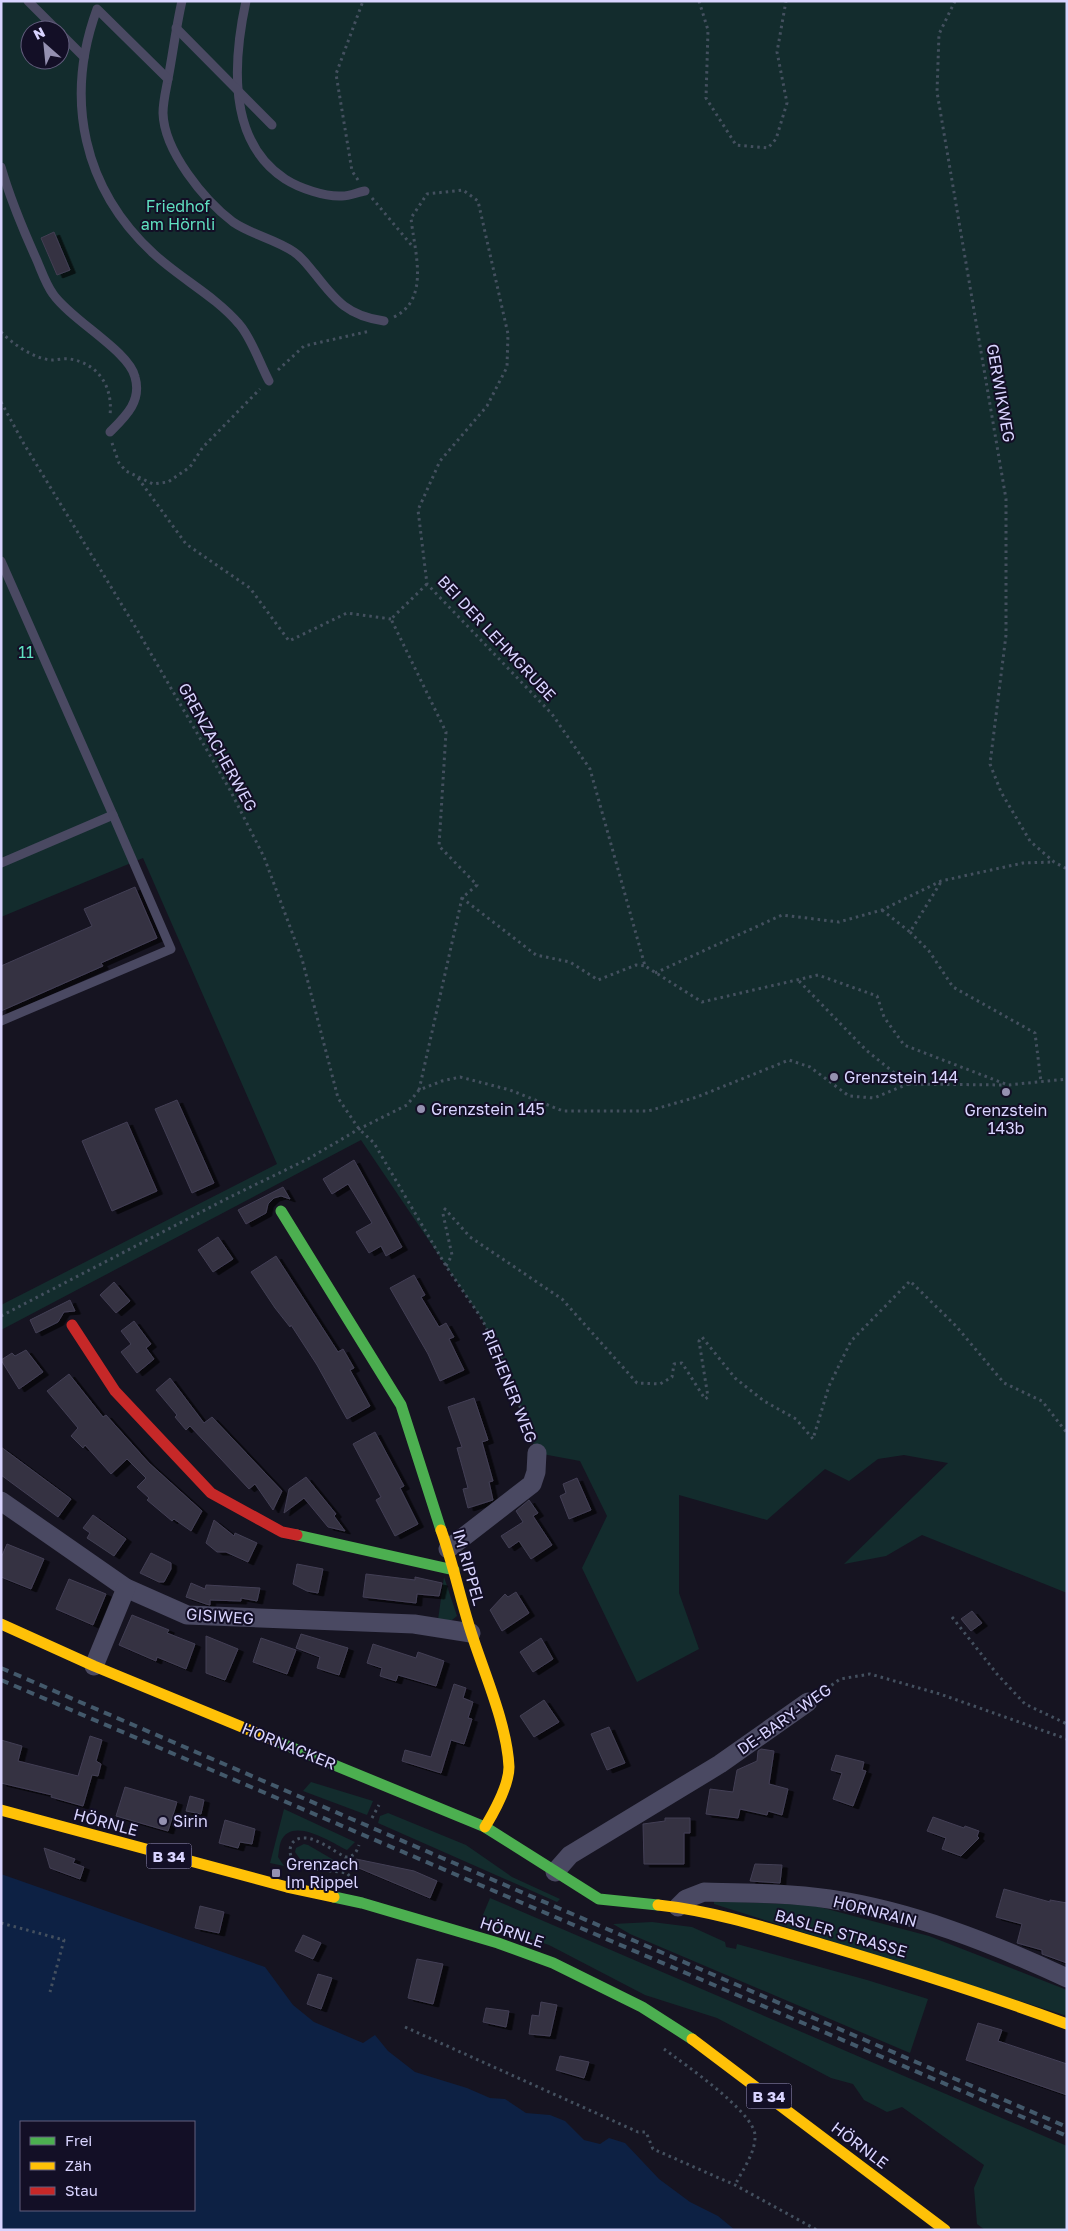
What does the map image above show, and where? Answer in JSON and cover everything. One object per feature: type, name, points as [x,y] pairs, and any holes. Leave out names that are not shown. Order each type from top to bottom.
[{"type":"street","name":"IM RIPPEL","points":[[281,1211],[402,1405],[430,1499],[448,1549],[471,1632],[484,1665],[509,1769],[499,1802],[485,1827]]},
{"type":"street","points":[[72,1325],[115,1391],[211,1493],[282,1532],[454,1570]]},
{"type":"street","name":"RIEHENER WEG","points":[[448,1549],[532,1484],[536,1472],[536,1453]]},
{"type":"street","name":"GISIWEG","points":[[1,1501],[126,1588],[187,1615],[414,1624],[471,1632]]},
{"type":"street","points":[[94,1666],[126,1588]]},
{"type":"street","name":"HORNACKER","points":[[1,1624],[94,1666],[485,1827]]},
{"type":"street","name":"DE-BARY-WEG","points":[[555,1872],[570,1855],[720,1764],[808,1702]]},
{"type":"street","name":"HÖRNLE","points":[[1,1810],[269,1882],[337,1898],[498,1943],[553,1963],[642,2007],[709,2050],[945,2230]]},
{"type":"street","points":[[485,1827],[555,1872]]},
{"type":"street","name":"BASLER STRASSE","points":[[555,1872],[599,1899],[678,1907],[774,1930],[874,1958],[965,1987],[1067,2024]]},
{"type":"street","name":"HORNRAIN","points":[[678,1907],[686,1899],[704,1892],[829,1899],[886,1911],[1000,1947],[1067,1978]]},
{"type":"lane","points":[[28,1],[47,20]]},
{"type":"lane","points":[[182,1],[163,113],[170,142],[188,174],[212,203],[233,221],[255,235],[294,251],[304,260],[334,299],[349,311],[364,318],[384,321]]},
{"type":"lane","points":[[246,1],[240,30],[237,67],[242,120],[247,135],[256,151],[278,175],[299,188],[342,196],[365,191]]},
{"type":"lane","points":[[168,79],[98,9],[90,28],[84,58],[82,105],[85,138],[93,169],[107,197],[128,227],[153,253],[182,278],[216,302],[240,325],[268,381]]},
{"type":"lane","points":[[176,28],[272,124]]},
{"type":"lane","points":[[70,43],[84,58]]},
{"type":"lane","points":[[1,168],[21,224],[52,293],[73,316],[125,359],[135,376],[137,386],[133,406],[128,414],[110,432]]},
{"type":"lane","points":[[1,561],[171,949],[1,1021]]},
{"type":"lane","points":[[1,863],[113,815]]},
{"type":"path","points":[[363,1],[336,74],[352,171],[365,191],[383,209],[414,248]]},
{"type":"path","points":[[699,1],[708,30],[706,98],[736,145],[768,148],[776,139],[787,103],[777,52],[786,1]]},
{"type":"path","name":"GERWIKWEG","points":[[955,1],[939,34],[937,92],[1006,499],[1006,635],[990,764],[1001,792],[1030,841],[1054,862],[1067,869]]},
{"type":"path","name":"BEI DER LEHMGRUBE","points":[[1,332],[8,339],[35,355],[51,360],[68,359],[85,363],[100,375],[110,390],[112,399],[110,432],[114,454],[119,463],[126,471],[153,484],[168,482],[190,468],[203,447],[290,357],[304,346],[380,328],[384,321],[405,312],[411,302],[419,272],[411,218],[427,194],[462,190],[478,201],[508,334],[507,367],[487,406],[440,461],[418,510],[427,584],[552,714],[590,768],[645,966]]},
{"type":"path","name":"GRENZACHERWEG","points":[[1,402],[24,444],[139,633],[230,790],[264,857],[302,959],[338,1098],[359,1129]]},
{"type":"path","points":[[138,478],[186,544],[250,588],[289,641],[347,613],[391,620]]},
{"type":"path","points":[[391,620],[427,584]]},
{"type":"path","points":[[1,1316],[230,1197],[308,1160],[359,1129],[407,1105],[419,1090],[462,898],[478,884],[439,846],[446,732],[391,620]]},
{"type":"path","points":[[655,973],[782,915],[839,922],[882,910],[941,881],[1023,863],[1054,862]]},
{"type":"path","points":[[910,932],[941,881]]},
{"type":"path","points":[[462,898],[536,954],[570,962],[598,980],[636,965],[645,966],[702,1002],[818,976],[877,996],[884,1017],[904,1046],[1008,1085]]},
{"type":"path","points":[[882,910],[910,932],[928,951],[953,987],[1035,1033],[1040,1082]]},
{"type":"path","points":[[799,981],[866,1050],[908,1084]]},
{"type":"path","points":[[419,1090],[460,1077],[510,1090],[563,1110],[648,1111],[697,1097],[789,1060],[810,1067],[849,1096],[874,1098],[908,1084],[1008,1085],[1067,1079]]},
{"type":"path","name":"RIEHENER WEG","points":[[359,1129],[374,1144],[446,1266],[482,1319],[511,1381],[536,1453]]},
{"type":"path","points":[[446,1266],[452,1255],[443,1214],[445,1209],[470,1237],[562,1300],[637,1383],[660,1384],[672,1377],[674,1364],[682,1363],[705,1399],[708,1397],[699,1341],[702,1337],[735,1378],[764,1401],[796,1419],[813,1439],[829,1386],[851,1341],[910,1281],[956,1326],[1004,1383],[1042,1401],[1067,1434]]},
{"type":"path","points":[[952,1617],[997,1674],[1025,1704],[1067,1724]]},
{"type":"path","name":"DE-BARY-WEG","points":[[808,1702],[840,1679],[870,1674],[940,1694],[1067,1738]]},
{"type":"path","points":[[302,1867],[292,1861],[290,1855],[289,1849],[297,1839],[303,1837],[311,1839],[345,1857],[351,1857],[356,1853],[359,1845]]},
{"type":"path","points":[[311,1868],[350,1875],[352,1885],[341,1883],[337,1898]]},
{"type":"path","points":[[1,1923],[64,1940],[50,1992]]},
{"type":"path","points":[[405,2027],[638,2132],[646,2132],[653,2149],[735,2185],[817,2230]]},
{"type":"path","points":[[659,2046],[747,2116],[755,2135],[753,2147],[735,2185]]},
{"type":"green space","points":[[1,1],[1067,1],[1067,1593],[922,1535],[886,1556],[844,1564],[948,1463],[904,1455],[878,1459],[849,1481],[825,1469],[767,1520],[679,1495],[679,1593],[699,1649],[637,1682],[582,1568],[607,1516],[580,1461],[537,1453],[511,1381],[482,1319],[361,1140],[1,1330],[1,1305],[277,1164],[143,858],[1,917]]},
{"type":"green space","points":[[444,1577],[457,1616],[452,1620],[438,1620]]},
{"type":"green space","points":[[311,1782],[373,1801],[367,1815],[303,1791]]},
{"type":"green space","points":[[284,1809],[355,1842],[347,1850],[312,1833],[294,1831],[286,1834],[280,1843],[278,1857],[284,1866],[270,1863]]},
{"type":"green space","points":[[388,1813],[466,1845],[512,1877],[560,1899],[557,1902],[378,1823],[380,1816]]},
{"type":"green space","points":[[304,1844],[344,1866],[300,1859],[295,1852],[296,1848]]},
{"type":"green space","points":[[490,1898],[1067,2146],[1067,2230],[985,2230],[977,2224],[974,2188],[984,2165],[902,2107],[887,2112],[864,2100],[853,2084],[831,2078],[717,2018],[645,1995],[549,1945],[480,1922]]},
{"type":"green space","points":[[714,1901],[812,1905],[929,1936],[1067,1990],[1067,2016],[714,1904]]},
{"type":"green space","points":[[652,1922],[692,1927],[725,1942],[726,1947],[736,1949],[737,1944],[928,1999],[910,2053],[630,1934],[613,1924]]},
{"type":"water","points":[[1,1874],[265,1967],[293,2005],[314,2022],[363,2043],[375,2035],[388,2051],[415,2072],[467,2088],[490,2098],[505,2099],[526,2113],[550,2115],[565,2121],[584,2140],[600,2144],[609,2138],[625,2143],[659,2179],[690,2202],[718,2216],[735,2230],[1,2230]]},
{"type":"building","points":[[54,232],[70,270],[57,275],[41,238]]},
{"type":"building","points":[[135,887],[157,938],[101,963],[103,966],[1,1011],[1,966],[92,926],[84,909]]},
{"type":"building","points":[[177,1100],[214,1183],[192,1193],[155,1109]]},
{"type":"building","points":[[127,1122],[157,1191],[112,1211],[82,1141]]},
{"type":"building","points":[[354,1160],[402,1247],[386,1256],[381,1246],[369,1253],[356,1232],[372,1223],[348,1184],[332,1194],[323,1179]]},
{"type":"building","points":[[283,1187],[290,1199],[281,1196],[274,1198],[268,1204],[266,1213],[246,1224],[238,1210]]},
{"type":"building","points":[[218,1237],[233,1259],[213,1272],[198,1250]]},
{"type":"building","points":[[276,1256],[338,1352],[343,1349],[354,1368],[350,1370],[370,1406],[347,1419],[317,1365],[291,1325],[290,1327],[275,1308],[251,1272]]},
{"type":"building","points":[[414,1275],[425,1295],[421,1297],[439,1327],[446,1323],[454,1337],[449,1339],[464,1370],[440,1381],[428,1354],[390,1288]]},
{"type":"building","points":[[114,1282],[130,1301],[116,1313],[100,1295]]},
{"type":"building","points":[[70,1300],[75,1311],[64,1312],[58,1322],[36,1333],[30,1320]]},
{"type":"building","points":[[134,1321],[151,1344],[146,1348],[154,1359],[137,1373],[121,1352],[131,1344],[121,1331]]},
{"type":"building","points":[[26,1350],[43,1372],[19,1389],[1,1360],[12,1353],[15,1356]]},
{"type":"building","points":[[69,1374],[103,1417],[106,1415],[149,1463],[202,1511],[191,1531],[174,1519],[172,1521],[147,1500],[149,1498],[137,1487],[146,1478],[127,1459],[111,1474],[85,1445],[83,1448],[71,1436],[78,1428],[47,1391]]},
{"type":"building","points":[[170,1378],[204,1423],[212,1417],[282,1491],[273,1510],[255,1484],[249,1489],[190,1426],[186,1430],[175,1417],[177,1415],[156,1390]]},
{"type":"building","points":[[474,1398],[488,1440],[482,1442],[493,1481],[489,1482],[493,1500],[468,1508],[463,1489],[468,1488],[457,1448],[462,1447],[448,1407]]},
{"type":"building","points":[[375,1432],[404,1486],[400,1488],[418,1524],[395,1536],[376,1500],[381,1497],[353,1444]]},
{"type":"building","points":[[1,1447],[71,1499],[58,1517],[1,1475]]},
{"type":"building","points":[[306,1477],[336,1514],[334,1516],[345,1531],[328,1527],[304,1498],[284,1513],[289,1489]]},
{"type":"building","points":[[577,1478],[591,1510],[569,1519],[560,1496],[566,1493],[563,1484]]},
{"type":"building","points":[[529,1500],[538,1513],[533,1516],[552,1545],[531,1559],[519,1541],[509,1548],[501,1536],[523,1522],[516,1511]]},
{"type":"building","points":[[93,1515],[126,1539],[114,1556],[87,1538],[90,1533],[83,1528]]},
{"type":"building","points":[[214,1520],[234,1536],[235,1533],[257,1543],[248,1562],[226,1552],[217,1552],[206,1543]]},
{"type":"building","points":[[7,1544],[44,1559],[31,1589],[1,1577],[1,1558]]},
{"type":"building","points":[[151,1553],[171,1563],[171,1569],[164,1582],[159,1582],[140,1573]]},
{"type":"building","points":[[297,1564],[323,1569],[318,1593],[307,1591],[293,1584]]},
{"type":"building","points":[[366,1574],[415,1580],[415,1577],[442,1583],[439,1596],[417,1594],[416,1603],[363,1597]]},
{"type":"building","points":[[69,1579],[106,1594],[93,1625],[56,1609]]},
{"type":"building","points":[[191,1583],[205,1589],[206,1585],[260,1588],[257,1601],[241,1598],[241,1601],[210,1600],[210,1605],[186,1597]]},
{"type":"building","points":[[516,1592],[529,1613],[502,1631],[490,1610],[505,1594],[508,1597]]},
{"type":"building","points":[[972,1611],[982,1623],[971,1631],[961,1619]]},
{"type":"building","points":[[132,1615],[169,1630],[167,1633],[195,1644],[186,1669],[157,1657],[156,1661],[119,1645]]},
{"type":"building","points":[[301,1634],[348,1648],[339,1675],[317,1668],[320,1657],[296,1648]]},
{"type":"building","points":[[206,1636],[238,1649],[225,1680],[206,1673]]},
{"type":"building","points":[[261,1638],[296,1650],[287,1674],[253,1662]]},
{"type":"building","points":[[541,1638],[553,1659],[533,1672],[520,1652]]},
{"type":"building","points":[[373,1644],[416,1658],[418,1652],[444,1661],[436,1686],[398,1675],[396,1681],[380,1676],[382,1668],[367,1663]]},
{"type":"building","points":[[454,1684],[466,1688],[463,1698],[473,1702],[468,1718],[472,1719],[464,1744],[451,1740],[441,1773],[402,1761],[405,1750],[431,1757]]},
{"type":"building","points":[[544,1700],[559,1722],[534,1737],[520,1716]]},
{"type":"building","points":[[609,1727],[625,1763],[607,1770],[591,1734]]},
{"type":"building","points":[[90,1736],[102,1740],[96,1761],[101,1764],[98,1776],[92,1775],[83,1806],[51,1797],[52,1795],[1,1783],[1,1740],[22,1746],[18,1761],[78,1776]]},
{"type":"building","points":[[761,1749],[774,1751],[769,1784],[788,1789],[782,1815],[768,1811],[767,1815],[740,1809],[738,1818],[706,1814],[710,1789],[733,1792],[737,1770],[757,1761],[758,1751]]},
{"type":"building","points":[[836,1755],[864,1762],[862,1770],[866,1771],[853,1806],[833,1799],[842,1773],[831,1770]]},
{"type":"building","points":[[125,1787],[177,1802],[168,1831],[116,1816]]},
{"type":"building","points":[[190,1796],[204,1800],[201,1814],[186,1811]]},
{"type":"building","points":[[933,1817],[979,1831],[977,1836],[979,1838],[961,1856],[942,1849],[946,1838],[927,1831]]},
{"type":"building","points":[[665,1818],[690,1818],[690,1833],[684,1833],[684,1864],[644,1864],[643,1824],[665,1821]]},
{"type":"building","points":[[225,1820],[255,1829],[252,1844],[240,1842],[238,1848],[219,1843]]},
{"type":"building","points":[[44,1848],[75,1859],[73,1863],[84,1867],[80,1879],[50,1868]]},
{"type":"building","points":[[356,1859],[414,1871],[437,1881],[430,1898],[354,1866]]},
{"type":"building","points":[[755,1864],[782,1865],[780,1883],[750,1881]]},
{"type":"building","points":[[1004,1889],[1050,1902],[1050,1900],[1067,1903],[1067,1963],[1042,1954],[1042,1950],[1017,1943],[1022,1924],[996,1917]]},
{"type":"building","points":[[200,1906],[224,1912],[219,1933],[195,1928]]},
{"type":"building","points":[[303,1935],[321,1943],[313,1959],[295,1951]]},
{"type":"building","points":[[417,1959],[443,1964],[433,2004],[408,1998]]},
{"type":"building","points":[[318,1974],[332,1978],[321,2009],[307,2004]]},
{"type":"building","points":[[541,2002],[557,2005],[550,2036],[529,2034],[532,2015],[539,2016]]},
{"type":"building","points":[[486,2008],[509,2011],[506,2027],[483,2022]]},
{"type":"building","points":[[978,2023],[1002,2030],[998,2041],[1067,2064],[1067,2095],[966,2060]]},
{"type":"building","points":[[560,2056],[589,2062],[584,2078],[556,2070]]},
{"type":"railway","points":[[1,1668],[1067,2127]]},
{"type":"railway","points":[[1,1680],[1067,2136]]},
{"type":"traffic: fast","points":[[281,1211],[401,1405],[441,1530]]},
{"type":"traffic: fast","points":[[297,1535],[454,1570]]},
{"type":"traffic: fast","points":[[276,1741],[485,1827],[599,1899],[658,1905]]},
{"type":"traffic: fast","points":[[334,1897],[362,1903],[498,1943],[553,1963],[642,2007],[692,2039]]},
{"type":"traffic: slow","points":[[441,1530],[471,1632],[500,1716],[507,1751],[509,1767],[507,1782],[497,1806],[485,1827]]},
{"type":"traffic: slow","points":[[1,1624],[94,1666],[276,1741]]},
{"type":"traffic: slow","points":[[1,1810],[287,1887],[334,1897]]},
{"type":"traffic: slow","points":[[658,1905],[722,1916],[786,1934],[948,1983],[1067,2024]]},
{"type":"traffic: slow","points":[[692,2039],[945,2230]]},
{"type":"traffic: jam","points":[[72,1325],[115,1391],[211,1493],[282,1532],[297,1535]]},
{"type":"place","name":"Grenzstein 144","points":[[834,1077]]},
{"type":"place","name":"Grenzstein 143b","points":[[1006,1092]]},
{"type":"place","name":"Grenzstein 145","points":[[421,1109]]},
{"type":"place","name":"Sirin","points":[[163,1821]]},
{"type":"place","name":"Grenzach Im Rippel","points":[[276,1873]]},
{"type":"park label","name":"Friedhof am Hörnli","points":[[178,215]]},
{"type":"park label","name":"11","points":[[26,652]]}]
